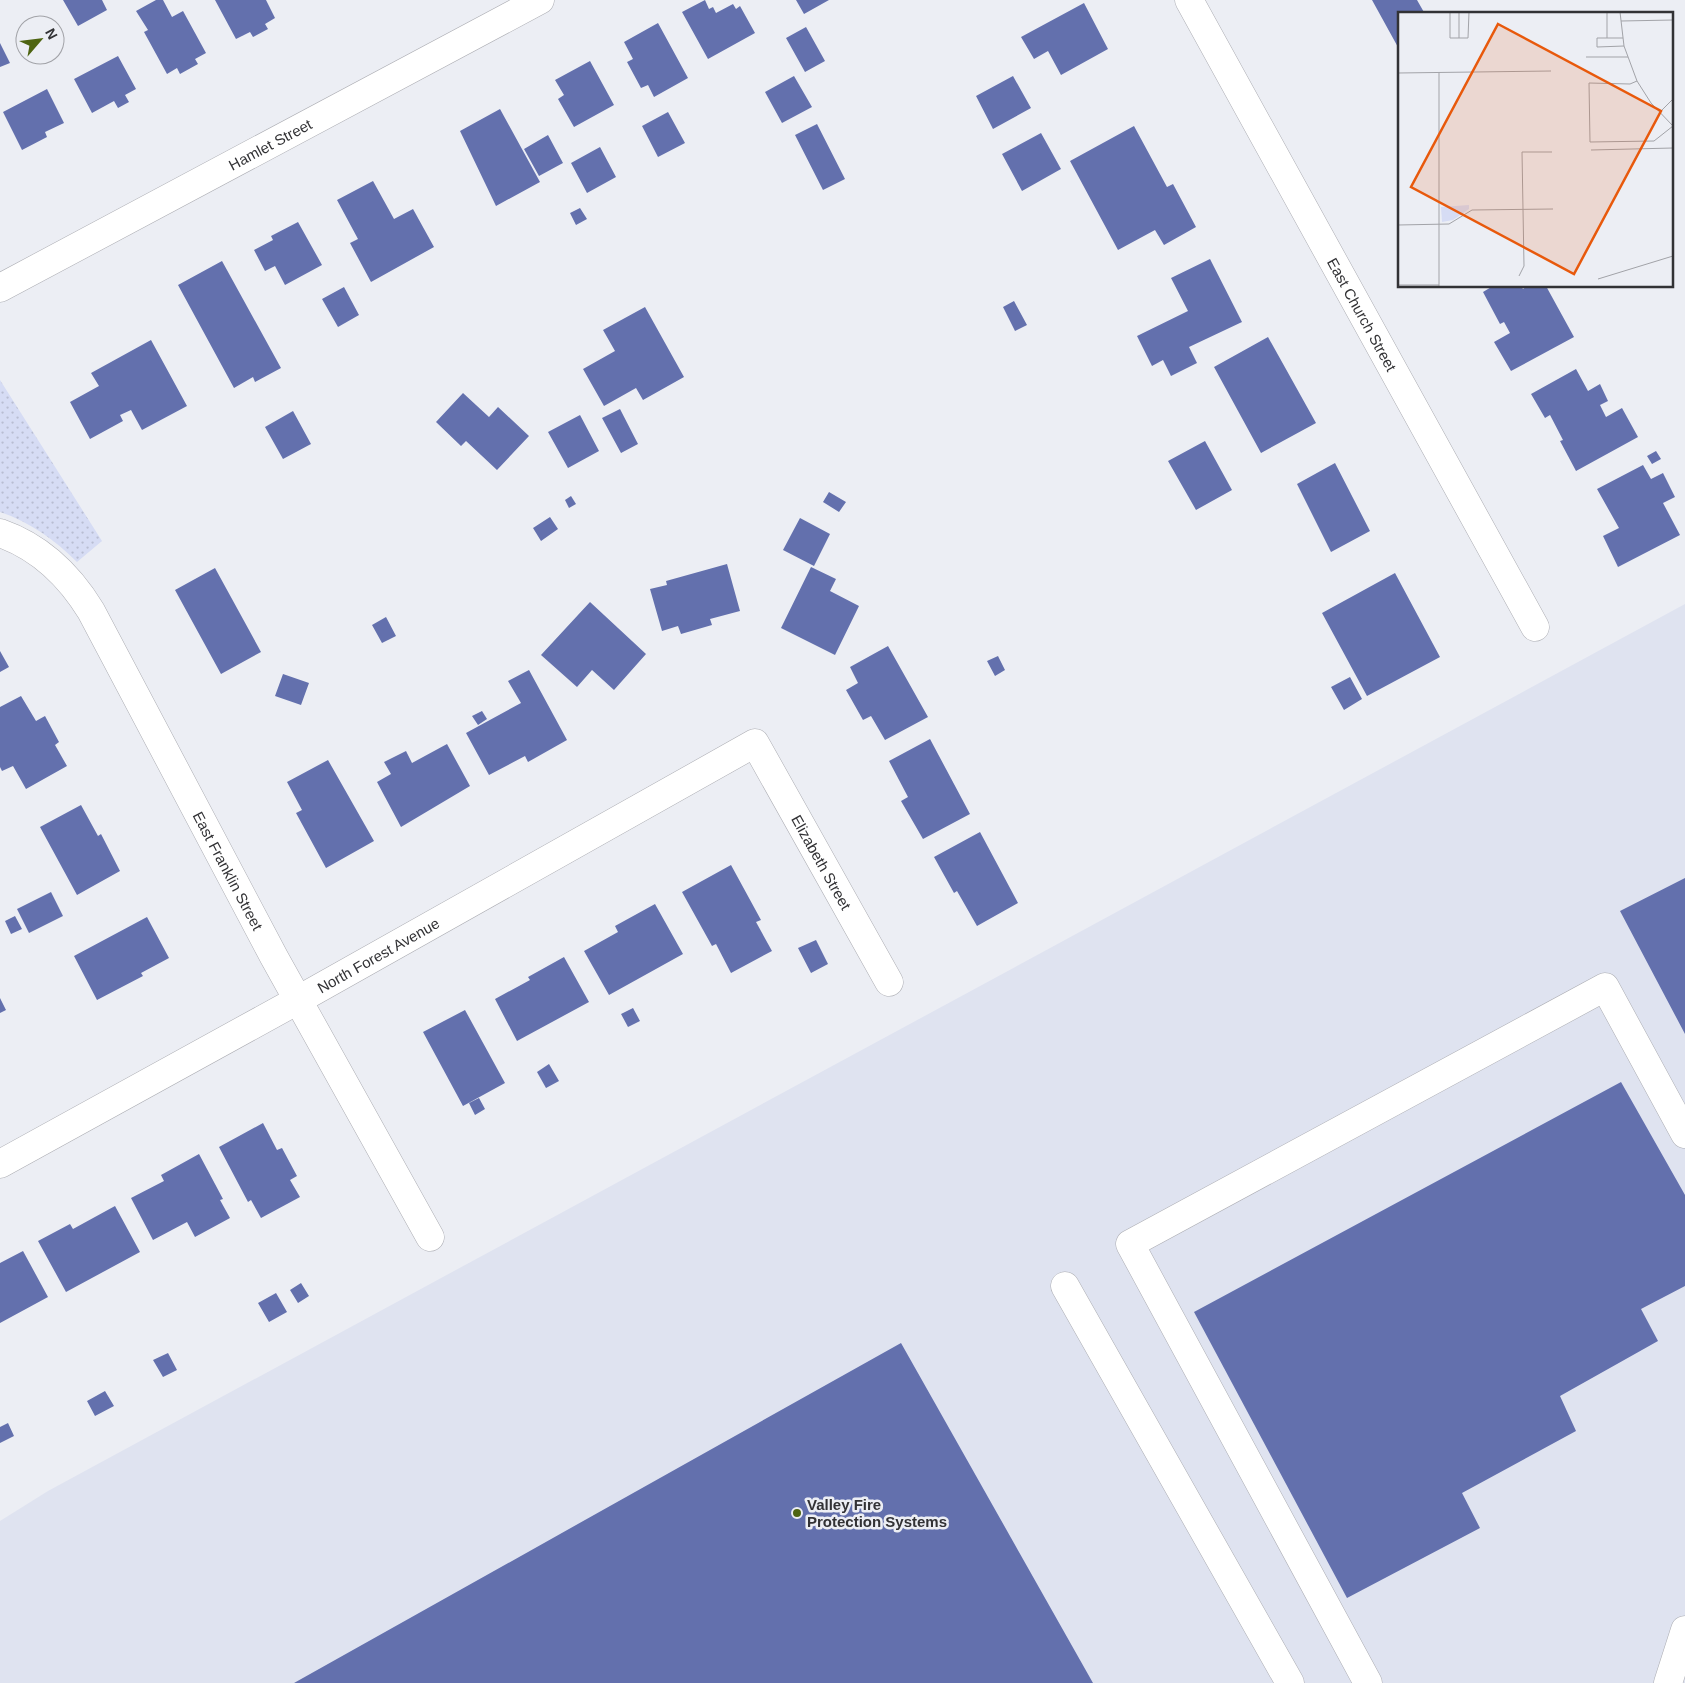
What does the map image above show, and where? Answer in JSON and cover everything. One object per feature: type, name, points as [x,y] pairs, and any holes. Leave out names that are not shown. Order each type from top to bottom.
[{"type":"street","name":"Hamlet Street","points":[[0,288],[540,0]]},
{"type":"street","name":"East Church Street","points":[[1189,0],[1536,627]]},
{"type":"street","name":"East Franklin Street","points":[[0,533],[34,549],[56,566],[76,587],[91,611],[298,1000],[430,1237]]},
{"type":"street","name":"North Forest Avenue","points":[[0,1164],[298,1000],[755,743]]},
{"type":"street","name":"Elizabeth Street","points":[[755,743],[889,982]]},
{"type":"street","points":[[1368,1683],[1130,1244],[1605,987],[1685,1134]]},
{"type":"street","points":[[1065,1286],[1290,1683]]},
{"type":"street","points":[[1673,1682],[1685,1630]]},
{"type":"shaded area","points":[[0,380],[102,541],[77,562],[42,532],[0,512]]},
{"type":"shaded area","points":[[1685,604],[1685,1683],[0,1683],[0,1521],[48,1491]]},
{"type":"building","points":[[63,0],[102,0],[107,10],[78,26]]},
{"type":"building","points":[[156,0],[163,0],[172,17],[183,11],[206,53],[195,59],[198,64],[180,74],[177,68],[167,74],[144,32],[148,30],[136,11]]},
{"type":"building","points":[[215,0],[266,0],[275,18],[265,24],[268,29],[253,37],[250,32],[236,39]]},
{"type":"building","points":[[705,0],[709,9],[713,7],[716,13],[733,4],[736,9],[740,6],[755,33],[708,59],[682,12]]},
{"type":"building","points":[[796,0],[829,0],[804,14]]},
{"type":"building","points":[[1372,0],[1417,0],[1424,12],[1398,12],[1398,47]]},
{"type":"building","points":[[1084,3],[1108,49],[1061,75],[1048,51],[1034,59],[1021,37]]},
{"type":"building","points":[[658,23],[688,78],[654,97],[648,85],[641,88],[627,62],[633,59],[624,42]]},
{"type":"building","points":[[806,27],[825,61],[805,72],[786,38]]},
{"type":"building","points":[[0,43],[10,63],[0,67]]},
{"type":"building","points":[[118,56],[136,89],[125,95],[129,102],[118,108],[114,101],[92,113],[74,79]]},
{"type":"building","points":[[590,61],[614,105],[574,127],[558,99],[564,95],[555,80]]},
{"type":"building","points":[[794,76],[812,107],[782,123],[765,92]]},
{"type":"building","points":[[1013,76],[1031,108],[993,129],[976,96]]},
{"type":"building","points":[[47,89],[64,123],[45,132],[47,137],[22,150],[3,112]]},
{"type":"building","points":[[500,109],[540,182],[496,206],[460,131]]},
{"type":"building","points":[[668,112],[685,143],[658,157],[642,126]]},
{"type":"building","points":[[817,124],[845,179],[823,190],[795,135]]},
{"type":"building","points":[[1134,126],[1167,187],[1173,184],[1196,227],[1164,245],[1155,230],[1118,250],[1070,161]]},
{"type":"building","points":[[1041,133],[1061,169],[1022,191],[1002,154]]},
{"type":"building","points":[[548,135],[563,163],[539,176],[524,149]]},
{"type":"building","points":[[600,147],[616,177],[587,193],[571,163]]},
{"type":"building","points":[[373,181],[394,219],[413,209],[434,247],[371,282],[350,243],[358,239],[337,200]]},
{"type":"building","points":[[580,208],[587,219],[576,225],[570,213]]},
{"type":"building","points":[[298,222],[322,265],[285,285],[275,266],[265,271],[254,250],[273,240],[271,236]]},
{"type":"building","points":[[1210,259],[1242,322],[1189,347],[1197,363],[1171,376],[1163,360],[1152,366],[1137,336],[1188,311],[1171,278]]},
{"type":"building","points":[[222,261],[281,368],[255,382],[253,377],[234,388],[178,285]]},
{"type":"building","points":[[344,287],[359,315],[338,327],[322,299]]},
{"type":"building","points":[[1490,288],[1547,288],[1574,337],[1511,371],[1494,342],[1510,333],[1504,322],[1500,324],[1483,292]]},
{"type":"building","points":[[1014,301],[1027,325],[1015,331],[1003,307]]},
{"type":"building","points":[[645,307],[684,377],[643,400],[636,388],[604,406],[583,369],[615,351],[603,330]]},
{"type":"building","points":[[1268,337],[1316,423],[1261,453],[1214,367]]},
{"type":"building","points":[[151,340],[187,406],[142,430],[131,410],[120,415],[123,421],[90,439],[70,402],[99,386],[91,373]]},
{"type":"building","points":[[1576,369],[1588,391],[1600,384],[1608,401],[1600,405],[1606,417],[1622,408],[1638,437],[1576,471],[1560,441],[1563,440],[1550,415],[1545,418],[1531,394]]},
{"type":"building","points":[[463,393],[489,417],[498,407],[529,436],[497,470],[466,441],[461,446],[436,422]]},
{"type":"building","points":[[620,409],[638,444],[621,453],[602,418]]},
{"type":"building","points":[[293,411],[311,444],[283,459],[265,427]]},
{"type":"building","points":[[580,415],[599,451],[568,468],[548,432]]},
{"type":"building","points":[[1205,441],[1232,490],[1196,510],[1168,461]]},
{"type":"building","points":[[1656,451],[1661,459],[1652,464],[1647,456]]},
{"type":"building","points":[[1335,463],[1370,531],[1331,552],[1297,484]]},
{"type":"building","points":[[1643,465],[1651,479],[1663,473],[1675,497],[1663,503],[1680,535],[1618,567],[1603,536],[1619,528],[1597,489]]},
{"type":"building","points":[[829,492],[846,502],[839,512],[823,502]]},
{"type":"building","points":[[571,496],[576,504],[569,508],[565,500]]},
{"type":"building","points":[[550,517],[558,529],[541,541],[533,528]]},
{"type":"building","points":[[800,518],[830,534],[814,566],[783,550]]},
{"type":"building","points":[[727,564],[740,611],[710,619],[712,625],[681,634],[678,626],[662,631],[650,589],[667,585],[666,581]]},
{"type":"building","points":[[811,567],[836,579],[830,591],[859,606],[835,655],[781,628]]},
{"type":"building","points":[[215,568],[261,652],[221,674],[175,590]]},
{"type":"building","points":[[1395,573],[1440,657],[1367,696],[1322,613]]},
{"type":"building","points":[[590,602],[646,654],[614,690],[592,670],[577,687],[541,655]]},
{"type":"building","points":[[386,617],[396,636],[382,643],[372,625]]},
{"type":"building","points":[[888,646],[928,717],[885,740],[871,716],[863,720],[846,690],[858,683],[850,667]]},
{"type":"building","points":[[0,651],[9,667],[0,672]]},
{"type":"building","points":[[998,656],[1005,670],[995,676],[987,661]]},
{"type":"building","points":[[529,670],[567,740],[528,762],[525,756],[489,775],[466,733],[521,703],[508,681]]},
{"type":"building","points":[[283,674],[309,683],[301,705],[275,696]]},
{"type":"building","points":[[1350,677],[1362,699],[1344,710],[1331,687]]},
{"type":"building","points":[[21,696],[36,721],[45,716],[59,742],[55,745],[67,766],[26,789],[13,766],[2,771],[0,767],[0,707]]},
{"type":"building","points":[[482,711],[487,719],[478,725],[472,716]]},
{"type":"building","points":[[930,739],[970,814],[923,839],[901,801],[908,797],[889,761]]},
{"type":"building","points":[[447,744],[470,786],[401,827],[377,782],[391,774],[384,762],[406,751],[412,763]]},
{"type":"building","points":[[328,760],[374,841],[326,868],[296,813],[302,810],[287,782]]},
{"type":"building","points":[[81,805],[98,836],[101,834],[120,871],[77,895],[40,827]]},
{"type":"building","points":[[980,832],[1018,903],[977,926],[957,891],[954,893],[934,857]]},
{"type":"building","points":[[731,865],[761,920],[756,922],[772,951],[731,973],[716,944],[712,946],[682,892]]},
{"type":"building","points":[[1685,878],[1685,1034],[1620,911]]},
{"type":"building","points":[[51,892],[63,916],[29,933],[17,909]]},
{"type":"building","points":[[655,904],[683,954],[609,995],[584,951],[618,932],[615,926]]},
{"type":"building","points":[[15,916],[22,929],[11,934],[5,921]]},
{"type":"building","points":[[147,917],[169,958],[141,973],[143,976],[97,1000],[74,956]]},
{"type":"building","points":[[816,940],[828,964],[811,973],[798,948]]},
{"type":"building","points":[[564,957],[589,1002],[517,1041],[495,999],[530,980],[528,977]]},
{"type":"building","points":[[0,998],[6,1010],[0,1013]]},
{"type":"building","points":[[633,1008],[640,1021],[628,1027],[621,1014]]},
{"type":"building","points":[[465,1010],[505,1083],[463,1106],[423,1032]]},
{"type":"building","points":[[549,1064],[559,1081],[546,1088],[537,1072]]},
{"type":"building","points":[[1621,1082],[1685,1195],[1685,1286],[1641,1309],[1658,1341],[1560,1396],[1576,1431],[1462,1493],[1480,1528],[1347,1598],[1194,1312]]},
{"type":"building","points":[[479,1098],[485,1109],[475,1115],[469,1103]]},
{"type":"building","points":[[263,1123],[277,1150],[282,1148],[297,1176],[290,1180],[300,1197],[261,1218],[251,1200],[248,1202],[219,1147]]},
{"type":"building","points":[[199,1154],[223,1199],[220,1200],[230,1218],[195,1237],[187,1222],[153,1240],[131,1198],[164,1181],[161,1175]]},
{"type":"building","points":[[115,1206],[140,1252],[66,1292],[38,1241],[70,1224],[73,1229]]},
{"type":"building","points":[[23,1251],[48,1297],[0,1323],[0,1263]]},
{"type":"building","points":[[301,1283],[309,1296],[298,1303],[290,1290]]},
{"type":"building","points":[[276,1293],[287,1312],[269,1322],[258,1303]]},
{"type":"building","name":"Valley Fire Protection Systems","points":[[901,1343],[1093,1683],[294,1683]]},
{"type":"building","points":[[168,1353],[177,1370],[163,1377],[153,1360]]},
{"type":"building","points":[[105,1391],[114,1406],[95,1416],[87,1401]]},
{"type":"building","points":[[8,1423],[14,1436],[0,1443],[0,1427]]},
{"type":"place","name":"Valley Fire Protection Systems","points":[[797,1513]]}]
